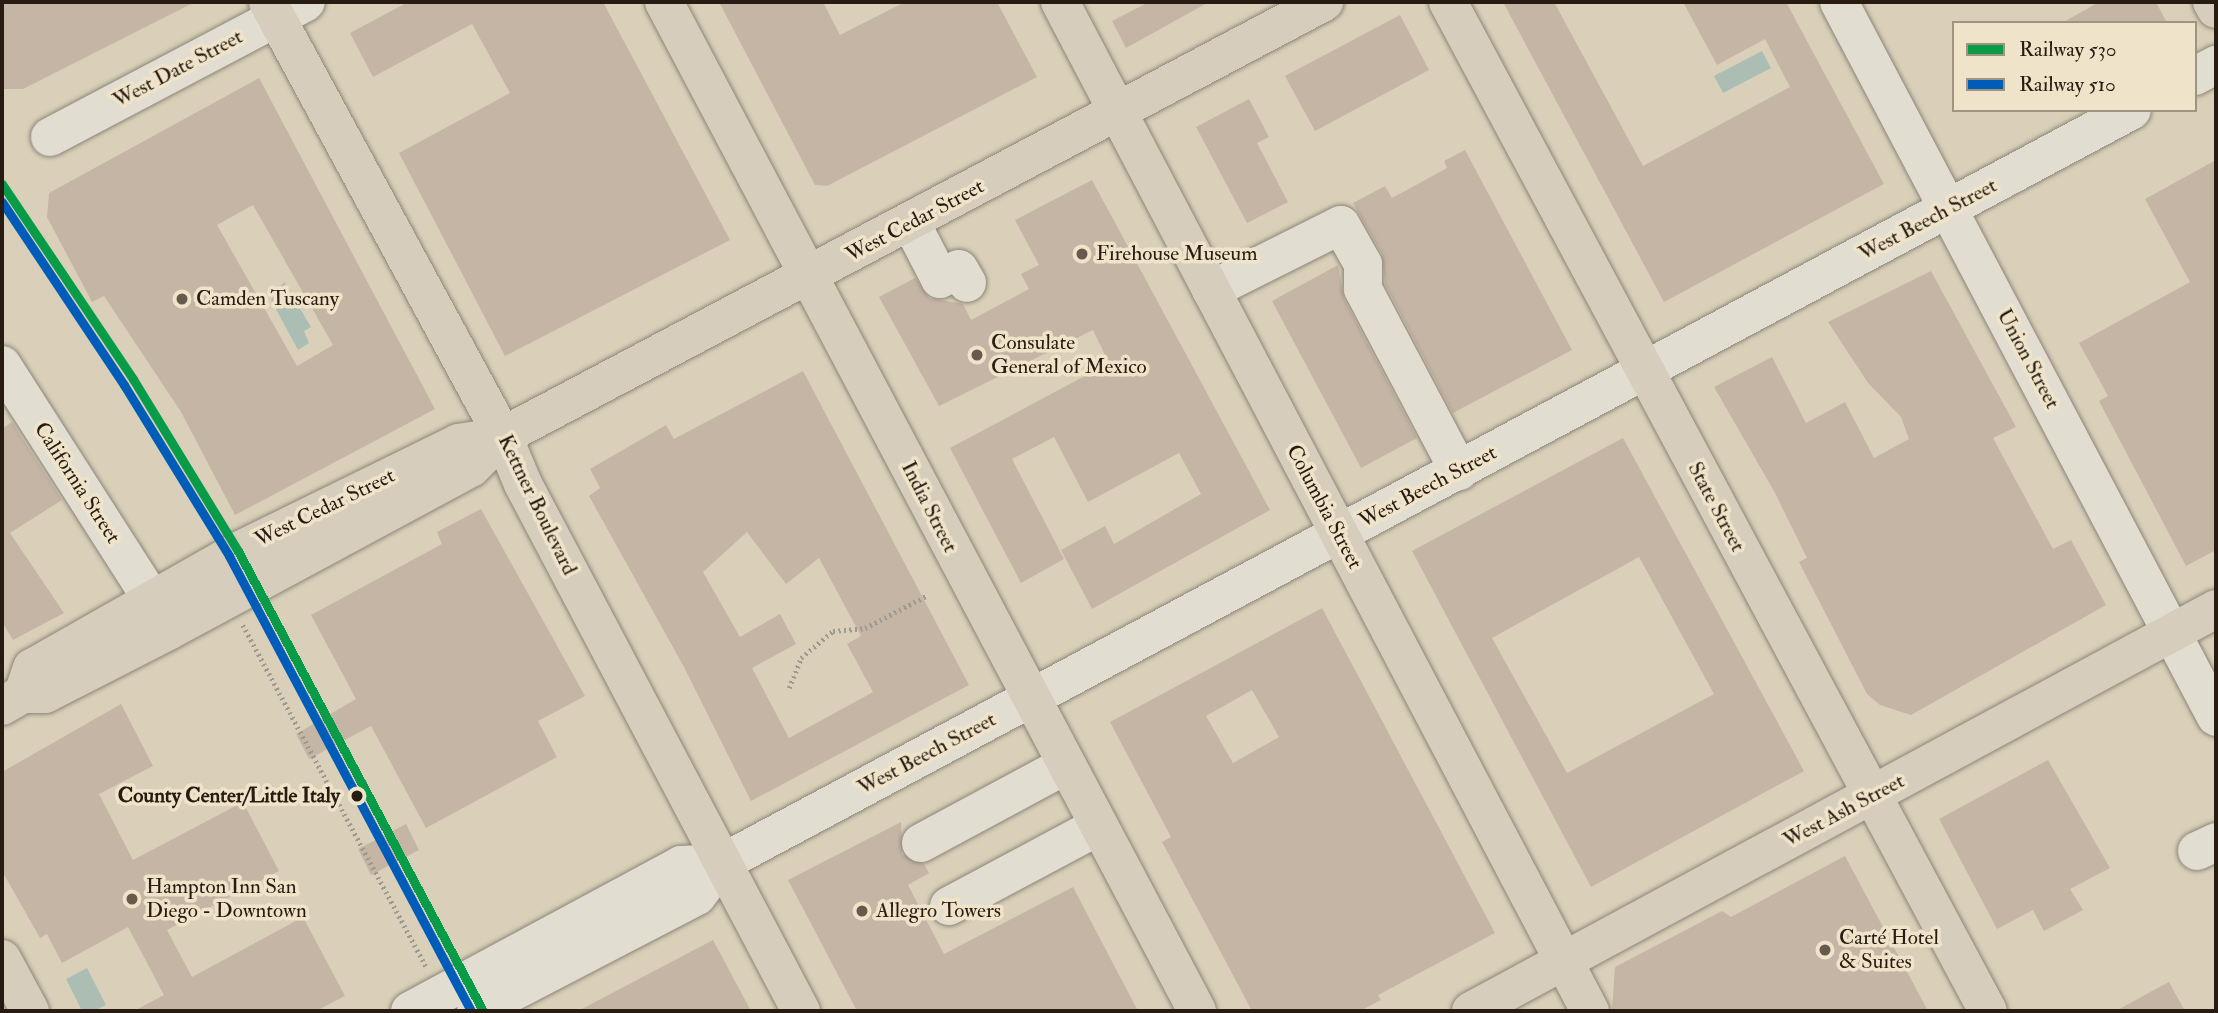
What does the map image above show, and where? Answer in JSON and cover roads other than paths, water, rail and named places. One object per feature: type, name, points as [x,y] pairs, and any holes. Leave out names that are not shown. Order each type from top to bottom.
[{"type":"main road","name":"India Street","points":[[663,2],[810,277],[1064,766],[1197,1011]]},
{"type":"main road","name":"Columbia Street","points":[[1060,2],[1590,1011]]},
{"type":"main road","name":"West Cedar Street","points":[[12,700],[56,688],[471,468],[503,436],[810,277],[1324,2]]},
{"type":"main road","name":"State Street","points":[[1448,2],[1870,796],[1988,1011]]},
{"type":"main road","points":[[2212,2],[2216,9]]},
{"type":"main road","name":"Kettner Boulevard","points":[[284,7],[503,436],[523,484],[801,1011]]},
{"type":"main road","name":"West Cedar Street","points":[[12,700],[32,668],[238,551],[458,443],[503,436]]},
{"type":"main road","name":"West Ash Street","points":[[1471,1011],[2216,609]]},
{"type":"main road","points":[[2,958],[30,1011]]},
{"type":"street","name":"Union Street","points":[[1839,2],[2216,717]]},
{"type":"street","name":"West Date Street","points":[[50,137],[284,7]]},
{"type":"street","points":[[2197,75],[2216,65]]},
{"type":"street","name":"West Beech Street","points":[[476,1011],[697,896],[722,863],[2128,112]]},
{"type":"street","points":[[911,223],[940,279],[959,269],[967,283]]},
{"type":"street","points":[[1211,290],[1342,225],[1363,264],[1363,289],[1459,471]]},
{"type":"street","name":"California Street","points":[[2,365],[152,600]]},
{"type":"street","points":[[921,843],[1064,766]]},
{"type":"street","points":[[949,906],[1097,827]]},
{"type":"street","name":"West Beech Street","points":[[410,1011],[681,865],[722,863]]},
{"type":"rail line","name":"530","points":[[2,184],[133,379],[238,551],[483,1011]]},
{"type":"rail line","name":"510","points":[[2,202],[124,385],[229,556],[471,1011]]},
{"type":"place","name":"Firehouse Museum","points":[[1082,254]]},
{"type":"place","name":"Camden Tuscany","points":[[182,299]]},
{"type":"place","name":"Consulate General of Mexico","points":[[977,355]]},
{"type":"place","name":"County Center/Little Italy","points":[[357,796]]},
{"type":"place","name":"Hampton Inn San Diego - Downtown","points":[[132,899]]},
{"type":"place","name":"Allegro Towers","points":[[862,911]]},
{"type":"place","name":"Carté Hotel & Suites","points":[[1825,950]]}]
